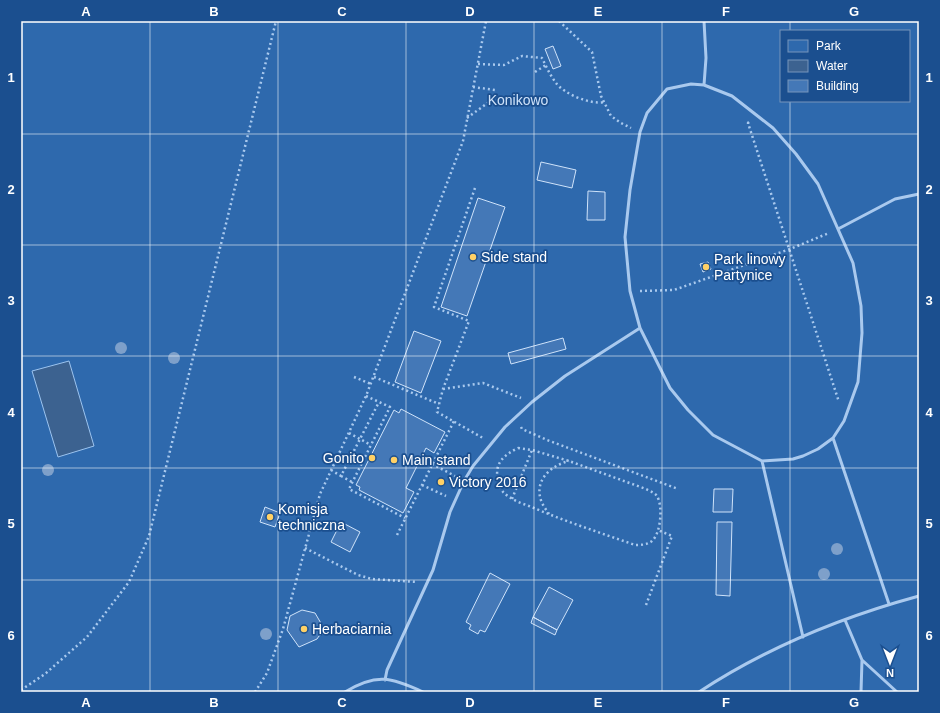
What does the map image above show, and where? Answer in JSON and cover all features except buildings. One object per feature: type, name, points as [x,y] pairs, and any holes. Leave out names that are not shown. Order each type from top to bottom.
[{"type":"lane","points":[[704,21],[706,58],[704,85]]},
{"type":"lane","points":[[692,84],[704,85],[732,96],[754,113],[773,128],[796,154],[818,184],[853,263],[861,306],[862,333],[858,382],[844,421],[833,438],[818,449],[793,459],[762,461],[713,435],[688,410],[670,388],[640,328],[630,291],[626,237],[630,190],[640,132],[647,113],[668,89],[692,84]]},
{"type":"lane","points":[[838,230],[895,199],[919,194]]},
{"type":"lane","points":[[385,680],[387,670],[433,570],[450,512],[464,481],[474,466],[505,427],[532,402],[565,376],[640,328]]},
{"type":"lane","points":[[833,438],[889,604]]},
{"type":"lane","points":[[762,461],[803,637]]},
{"type":"lane","points":[[699,692],[728,673],[803,637],[889,604],[919,596]]},
{"type":"lane","points":[[845,620],[862,660],[897,692]]},
{"type":"lane","points":[[861,692],[862,660]]},
{"type":"lane","points":[[345,692],[357,685],[377,678],[402,682],[422,692]]},
{"type":"path","points":[[21,690],[45,674],[87,637],[129,582],[149,536],[276,21]]},
{"type":"path","points":[[255,692],[267,673],[282,629],[318,501],[374,377],[463,141],[486,21]]},
{"type":"path","points":[[558,21],[592,52],[601,96],[611,116],[620,123],[640,132]]},
{"type":"path","points":[[478,64],[504,64],[522,56],[542,58],[556,84],[569,93],[588,102],[604,102]]},
{"type":"path","points":[[535,72],[546,65]]},
{"type":"path","points":[[473,87],[495,90]]},
{"type":"path","points":[[467,118],[493,99]]},
{"type":"path","points":[[754,113],[748,123],[838,401],[849,409]]},
{"type":"path","points":[[475,188],[434,307],[469,321],[443,389],[437,412],[492,444]]},
{"type":"path","points":[[630,291],[674,290],[790,250],[838,230]]},
{"type":"path","points":[[354,377],[371,384]]},
{"type":"path","points":[[374,377],[439,404]]},
{"type":"path","points":[[443,389],[483,383],[532,402]]},
{"type":"path","points":[[366,396],[390,407],[352,482],[350,489],[405,518]]},
{"type":"path","points":[[342,476],[379,402]]},
{"type":"path","points":[[514,419],[522,429],[547,440],[678,489]]},
{"type":"path","points":[[397,536],[454,421]]},
{"type":"path","points":[[349,433],[371,445]]},
{"type":"path","points":[[518,448],[532,450],[569,461],[656,494],[660,503],[660,517],[658,530],[653,540],[642,546],[635,545],[549,515],[512,499],[503,492],[498,484],[496,474],[498,463],[507,454],[518,448]]},
{"type":"path","points":[[512,499],[532,450]]},
{"type":"path","points":[[549,515],[542,503],[539,489],[542,479],[549,470],[569,461]]},
{"type":"path","points":[[432,464],[464,481]]},
{"type":"path","points":[[331,470],[352,482]]},
{"type":"path","points":[[422,485],[455,501]]},
{"type":"path","points":[[646,605],[672,536],[658,530]]},
{"type":"path","points":[[305,548],[358,574],[372,579],[412,581],[419,582],[426,586]]},
{"type":"green space","name":"Konikowo","points":[[21,21],[919,21],[919,692],[21,692]]},
{"type":"water","points":[[69,361],[94,446],[58,457],[32,371]]},
{"type":"place","name":"Side stand","points":[[473,257]]},
{"type":"place","name":"Park linowy Partynice","points":[[706,267]]},
{"type":"place","name":"Gonito","points":[[372,458]]},
{"type":"place","name":"Main stand","points":[[394,460]]},
{"type":"place","name":"Victory 2016","points":[[441,482]]},
{"type":"place","name":"Komisja techniczna","points":[[270,517]]},
{"type":"place","name":"Herbaciarnia","points":[[304,629]]}]
